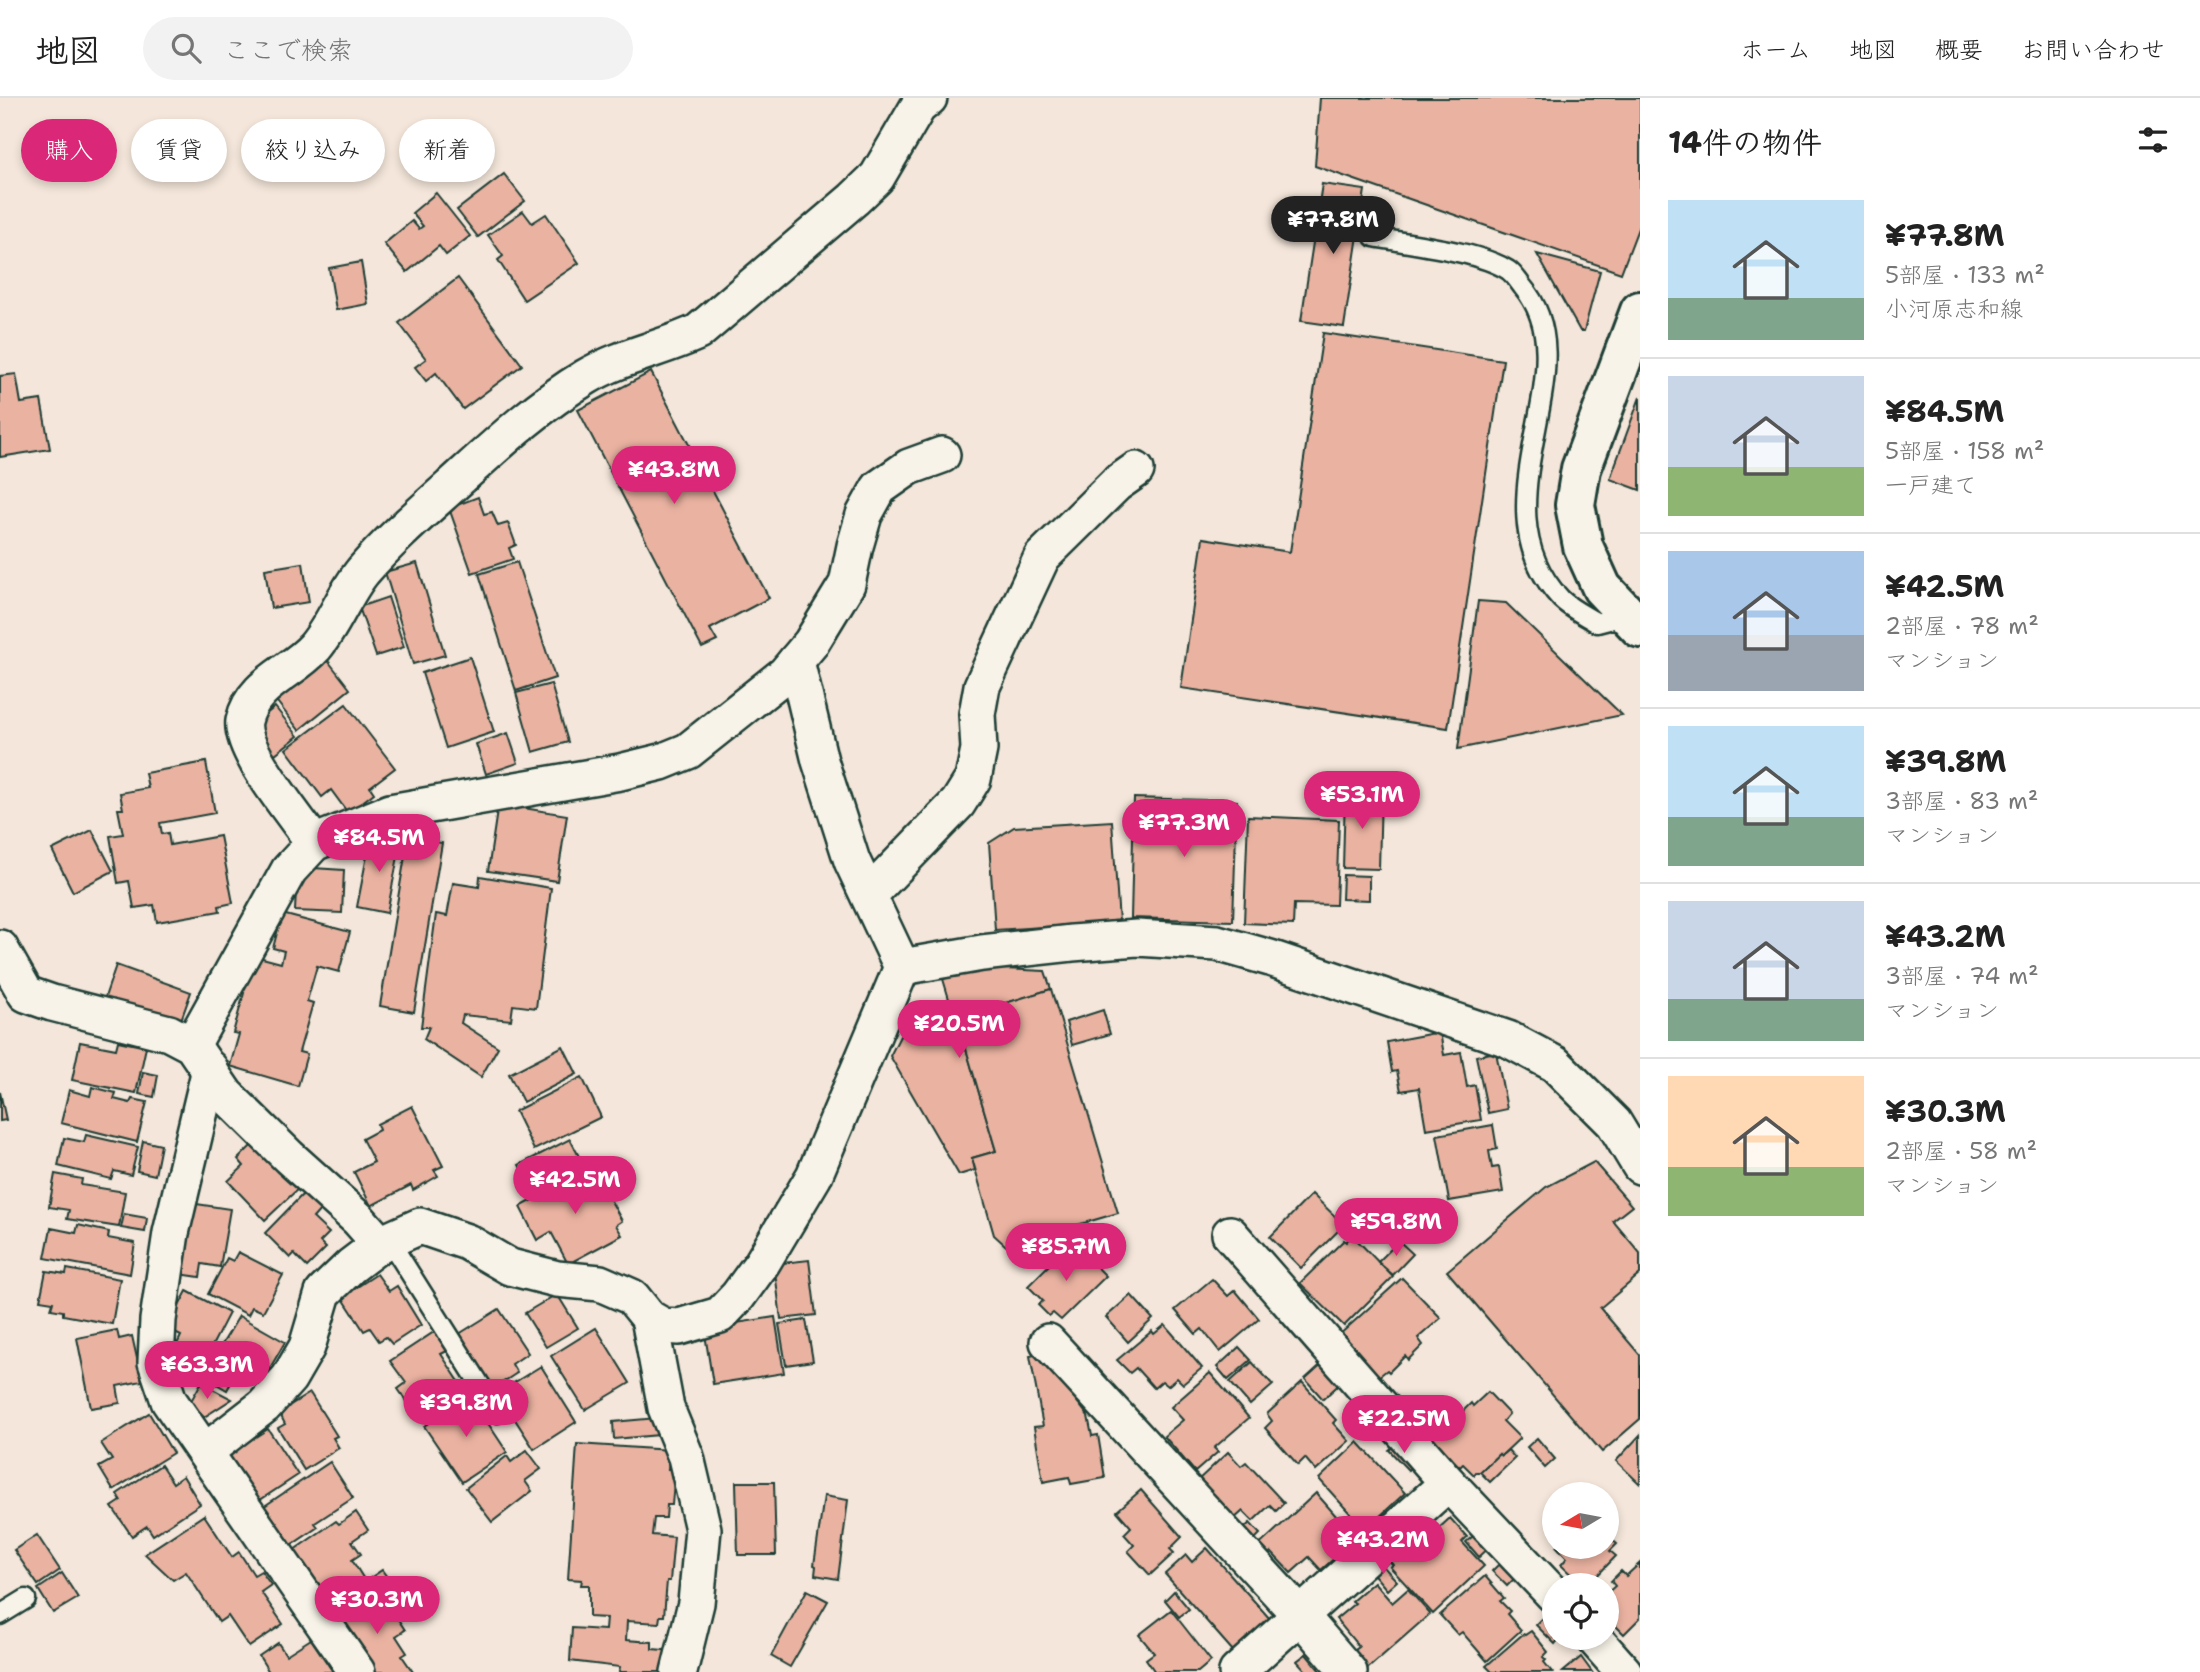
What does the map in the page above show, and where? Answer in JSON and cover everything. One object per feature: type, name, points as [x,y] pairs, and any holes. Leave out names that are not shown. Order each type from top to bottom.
[{"type":"main road","points":[[1634,622],[1602,588],[1583,546],[1575,505],[1581,469],[1640,311]]},
{"type":"street","points":[[314,843],[259,765],[247,743],[244,723],[261,688],[306,657],[314,648],[330,629],[361,574],[397,534],[548,402],[587,377],[623,359],[672,344],[698,332],[855,199],[877,177],[918,107],[929,98]]},
{"type":"street","points":[[357,1672],[169,1401],[156,1362],[158,1321],[201,1057],[289,870],[314,843],[390,811],[609,774],[662,762],[688,751],[785,674],[817,634],[848,584],[864,515],[879,488],[909,467],[942,455]]},
{"type":"street","points":[[869,895],[958,803],[973,779],[979,749],[977,714],[982,686],[1042,557],[1116,484],[1136,470]]},
{"type":"street","points":[[206,1451],[264,1406],[289,1378],[307,1347],[323,1293],[351,1266],[384,1242],[420,1226],[467,1242],[510,1267],[558,1279],[600,1283],[632,1297],[649,1318],[663,1325],[679,1327],[720,1315],[738,1296],[762,1263],[814,1176],[902,967],[852,861],[820,761],[796,662]]},
{"type":"street","points":[[902,967],[982,953],[1137,938],[1217,943],[1270,958],[1508,1040],[1555,1064],[1614,1123],[1640,1166]]},
{"type":"street","points":[[0,948],[13,1000],[52,1003],[169,1033],[201,1057],[226,1095],[289,1157],[384,1242]]},
{"type":"street","points":[[1230,1234],[1448,1483],[1542,1582]]},
{"type":"street","points":[[649,1318],[666,1408],[687,1457],[703,1529],[696,1603],[679,1672]]},
{"type":"street","points":[[1048,1342],[1300,1615],[1349,1672]]},
{"type":"street","points":[[1237,1672],[1448,1483]]},
{"type":"street","points":[[1605,1650],[1624,1672]]},
{"type":"lane","points":[[1374,237],[1478,258],[1510,271],[1532,296],[1543,323],[1547,354],[1525,500],[1527,528],[1534,556],[1546,580],[1563,601],[1597,623],[1634,622]]},
{"type":"lane","points":[[384,1242],[498,1413]]},
{"type":"lane","points":[[0,1615],[26,1599]]},
{"type":"building","points":[[1320,98],[1640,98],[1640,223],[1621,273],[1315,166]]},
{"type":"building","points":[[504,174],[525,201],[478,237],[457,210]]},
{"type":"building","points":[[1322,184],[1365,190],[1344,327],[1301,321]]},
{"type":"building","points":[[436,193],[470,236],[446,255],[439,246],[407,272],[384,244],[412,221],[419,229],[423,226],[412,213]]},
{"type":"building","points":[[523,211],[532,223],[546,214],[579,263],[524,300],[498,260],[503,256],[488,235]]},
{"type":"building","points":[[1537,254],[1600,271],[1584,331],[1580,331]]},
{"type":"building","points":[[361,262],[368,304],[336,310],[329,268]]},
{"type":"building","points":[[458,278],[522,365],[463,409],[436,373],[426,381],[415,367],[426,359],[399,323]]},
{"type":"building","points":[[1323,333],[1503,360],[1448,728],[1181,688],[1203,538],[1290,552]]},
{"type":"building","points":[[651,372],[769,598],[710,629],[717,641],[702,648],[578,410]]},
{"type":"building","points":[[16,374],[21,403],[41,400],[50,449],[0,457],[0,376]]},
{"type":"building","points":[[1640,397],[1640,490],[1610,479]]},
{"type":"building","points":[[478,497],[484,514],[492,512],[498,526],[508,523],[516,545],[509,548],[513,559],[472,573],[449,508]]},
{"type":"building","points":[[517,562],[555,678],[516,691],[479,574]]},
{"type":"building","points":[[303,563],[309,602],[271,608],[265,569]]},
{"type":"building","points":[[417,563],[445,655],[413,664],[385,572]]},
{"type":"building","points":[[388,597],[404,647],[376,656],[359,607]]},
{"type":"building","points":[[1478,601],[1506,603],[1622,715],[1458,749]]},
{"type":"building","points":[[322,653],[350,689],[299,730],[271,694]]},
{"type":"building","points":[[470,657],[494,732],[446,748],[422,673]]},
{"type":"building","points":[[551,684],[568,742],[533,752],[516,693]]},
{"type":"building","points":[[346,704],[395,768],[370,787],[374,793],[348,813],[331,790],[322,797],[286,749]]},
{"type":"building","points":[[275,707],[298,736],[275,754],[252,725]]},
{"type":"building","points":[[508,733],[518,763],[486,774],[476,744]]},
{"type":"building","points":[[206,762],[215,813],[160,823],[162,834],[168,833],[170,845],[220,836],[233,903],[219,906],[220,911],[157,922],[154,905],[134,908],[129,881],[118,883],[110,836],[123,834],[118,809],[123,809],[120,793],[148,788],[145,773]]},
{"type":"building","points":[[1345,792],[1381,794],[1379,869],[1343,868]]},
{"type":"building","points":[[1134,798],[1237,801],[1233,921],[1131,918]]},
{"type":"building","points":[[498,804],[567,815],[557,881],[488,871]]},
{"type":"building","points":[[1248,816],[1339,820],[1336,905],[1294,904],[1293,925],[1244,923]]},
{"type":"building","points":[[1112,821],[1119,922],[995,930],[989,843],[1014,827]]},
{"type":"building","points":[[92,830],[113,871],[73,892],[52,850]]},
{"type":"building","points":[[371,835],[401,841],[387,913],[357,907]]},
{"type":"building","points":[[408,838],[442,843],[414,1012],[380,1006]]},
{"type":"building","points":[[297,867],[344,870],[342,913],[295,911]]},
{"type":"building","points":[[1343,875],[1369,876],[1369,900],[1342,899]]},
{"type":"building","points":[[480,876],[551,888],[536,1008],[513,1005],[511,1020],[463,1015],[461,1023],[498,1047],[481,1077],[424,1039],[429,1027],[421,1027],[436,914],[447,916],[453,883],[479,887]]},
{"type":"building","points":[[282,914],[350,932],[339,972],[317,966],[307,1001],[313,1003],[299,1052],[307,1054],[298,1086],[230,1066],[239,1034],[233,1033],[244,993],[240,992],[251,955],[281,963],[284,951],[273,948]]},
{"type":"building","points":[[116,965],[191,992],[181,1020],[104,1000]]},
{"type":"building","points":[[980,968],[1045,971],[1051,989],[957,1018],[996,1151],[972,1158],[975,1170],[959,1175],[890,1056],[900,1036],[936,1026],[931,1005],[949,999],[943,979]]},
{"type":"building","points":[[1051,989],[1118,1213],[1006,1246],[994,1235],[972,1158],[996,1151],[957,1018]]},
{"type":"building","points":[[1103,1010],[1110,1034],[1072,1045],[1066,1022]]},
{"type":"building","points":[[1440,1032],[1444,1055],[1461,1052],[1467,1087],[1475,1085],[1481,1120],[1426,1129],[1419,1088],[1401,1091],[1397,1071],[1392,1072],[1387,1042]]},
{"type":"building","points":[[118,1041],[146,1047],[136,1093],[72,1080],[80,1042],[116,1049]]},
{"type":"building","points":[[563,1046],[577,1074],[523,1102],[509,1074]]},
{"type":"building","points":[[1496,1052],[1507,1109],[1488,1113],[1476,1056]]},
{"type":"building","points":[[143,1072],[158,1075],[154,1097],[139,1094]]},
{"type":"building","points":[[582,1077],[601,1117],[534,1150],[515,1111]]},
{"type":"building","points":[[92,1087],[116,1093],[114,1099],[130,1103],[132,1099],[147,1102],[137,1142],[61,1123],[69,1090],[90,1096]]},
{"type":"building","points":[[0,1092],[6,1120],[0,1121]]},
{"type":"building","points":[[412,1106],[443,1166],[434,1170],[438,1176],[413,1190],[411,1185],[371,1206],[354,1172],[374,1162],[362,1139],[379,1130],[377,1124]]},
{"type":"building","points":[[1493,1125],[1497,1149],[1489,1151],[1492,1168],[1499,1167],[1503,1192],[1449,1201],[1437,1135]]},
{"type":"building","points":[[86,1135],[138,1147],[131,1175],[114,1171],[111,1179],[58,1166],[64,1138],[84,1142]]},
{"type":"building","points":[[570,1139],[584,1166],[533,1192],[519,1165]]},
{"type":"building","points":[[257,1140],[300,1187],[265,1220],[228,1181],[244,1166],[238,1159]]},
{"type":"building","points":[[143,1141],[161,1145],[155,1175],[137,1171]]},
{"type":"building","points":[[1594,1162],[1632,1206],[1613,1221],[1640,1253],[1640,1274],[1600,1308],[1640,1355],[1640,1419],[1602,1452],[1447,1271],[1546,1187]]},
{"type":"building","points":[[593,1168],[622,1221],[616,1225],[622,1235],[568,1264],[551,1232],[537,1240],[520,1207]]},
{"type":"building","points":[[55,1174],[82,1179],[81,1185],[125,1192],[119,1227],[67,1219],[69,1210],[49,1207]]},
{"type":"building","points":[[304,1193],[321,1209],[313,1218],[329,1233],[320,1242],[326,1248],[307,1267],[294,1254],[290,1258],[265,1233]]},
{"type":"building","points":[[1312,1194],[1344,1225],[1301,1268],[1270,1237]]},
{"type":"building","points":[[190,1203],[230,1209],[220,1267],[202,1264],[200,1277],[179,1274]]},
{"type":"building","points":[[124,1214],[147,1218],[145,1232],[121,1228]]},
{"type":"building","points":[[78,1225],[109,1232],[108,1238],[135,1243],[130,1274],[45,1258],[51,1228],[76,1233]]},
{"type":"building","points":[[1352,1235],[1393,1277],[1344,1326],[1300,1283]]},
{"type":"building","points":[[1399,1241],[1413,1254],[1393,1275],[1378,1262]]},
{"type":"building","points":[[1069,1245],[1083,1259],[1086,1256],[1106,1276],[1061,1320],[1053,1313],[1049,1316],[1038,1305],[1043,1301],[1028,1286]]},
{"type":"building","points":[[238,1252],[283,1275],[263,1312],[252,1307],[248,1315],[208,1294],[227,1258],[233,1261]]},
{"type":"building","points":[[809,1260],[816,1315],[781,1319],[774,1264]]},
{"type":"building","points":[[67,1269],[120,1279],[112,1324],[63,1315],[63,1311],[51,1309],[53,1302],[40,1300],[46,1271],[66,1274]]},
{"type":"building","points":[[377,1274],[389,1291],[397,1286],[421,1325],[392,1344],[386,1337],[379,1341],[370,1328],[364,1331],[342,1297]]},
{"type":"building","points":[[1402,1278],[1441,1318],[1418,1338],[1423,1345],[1408,1360],[1405,1356],[1389,1372],[1387,1370],[1377,1378],[1338,1336]]},
{"type":"building","points":[[1212,1279],[1228,1296],[1235,1290],[1259,1319],[1220,1352],[1202,1329],[1196,1334],[1175,1310]]},
{"type":"building","points":[[187,1291],[229,1313],[198,1373],[170,1359],[181,1336],[167,1329]]},
{"type":"building","points":[[557,1294],[578,1328],[546,1347],[525,1313]]},
{"type":"building","points":[[1131,1295],[1153,1319],[1128,1342],[1106,1317]]},
{"type":"building","points":[[499,1309],[528,1353],[512,1364],[517,1373],[494,1388],[459,1334]]},
{"type":"building","points":[[239,1316],[285,1342],[263,1380],[256,1376],[253,1382],[237,1372],[227,1390],[203,1376]]},
{"type":"building","points":[[775,1317],[784,1373],[713,1384],[704,1328]]},
{"type":"building","points":[[806,1320],[813,1361],[786,1365],[779,1324]]},
{"type":"building","points":[[1165,1325],[1202,1368],[1183,1384],[1177,1378],[1168,1386],[1162,1381],[1154,1388],[1136,1368],[1130,1373],[1117,1360],[1152,1331],[1154,1334]]},
{"type":"building","points":[[596,1328],[630,1383],[585,1410],[551,1356]]},
{"type":"building","points":[[117,1330],[119,1339],[132,1336],[142,1381],[117,1386],[120,1403],[91,1408],[77,1338]]},
{"type":"building","points":[[434,1332],[447,1351],[441,1354],[462,1386],[417,1416],[398,1389],[406,1383],[390,1361]]},
{"type":"building","points":[[1239,1347],[1251,1360],[1228,1380],[1217,1367]]},
{"type":"building","points":[[1040,1354],[1088,1416],[1092,1436],[1098,1435],[1105,1478],[1071,1484],[1069,1477],[1043,1482],[1034,1427],[1043,1426],[1030,1356]]},
{"type":"building","points":[[1326,1360],[1344,1380],[1323,1399],[1305,1379]]},
{"type":"building","points":[[1252,1362],[1273,1385],[1250,1405],[1230,1382]]},
{"type":"building","points":[[541,1366],[576,1422],[534,1449],[509,1410],[517,1405],[507,1387]]},
{"type":"building","points":[[1210,1373],[1249,1418],[1214,1448],[1218,1452],[1195,1472],[1164,1436],[1183,1420],[1171,1407]]},
{"type":"building","points":[[1302,1382],[1336,1420],[1333,1423],[1349,1441],[1316,1471],[1305,1458],[1298,1465],[1265,1428],[1272,1421],[1267,1414]]},
{"type":"building","points":[[201,1383],[232,1399],[204,1417],[187,1408]]},
{"type":"building","points":[[1488,1392],[1509,1414],[1503,1421],[1520,1438],[1501,1456],[1499,1454],[1474,1475],[1463,1464],[1460,1467],[1431,1437],[1440,1428],[1442,1432],[1471,1403],[1473,1406]]},
{"type":"building","points":[[310,1393],[337,1436],[333,1438],[339,1448],[304,1470],[278,1428],[285,1424],[279,1412]]},
{"type":"building","points":[[470,1396],[507,1452],[462,1482],[424,1426]]},
{"type":"building","points":[[149,1413],[173,1453],[113,1490],[99,1467],[112,1460],[101,1443]]},
{"type":"building","points":[[657,1418],[659,1435],[614,1439],[613,1422]]},
{"type":"building","points":[[268,1429],[298,1475],[260,1500],[255,1492],[249,1496],[224,1457]]},
{"type":"building","points":[[1640,1435],[1640,1484],[1616,1461]]},
{"type":"building","points":[[1537,1438],[1555,1459],[1545,1468],[1527,1447]]},
{"type":"building","points":[[1400,1441],[1418,1461],[1408,1470],[1389,1450]]},
{"type":"building","points":[[1358,1442],[1405,1493],[1365,1530],[1319,1479]]},
{"type":"building","points":[[577,1444],[670,1450],[668,1469],[675,1469],[672,1505],[667,1505],[666,1518],[654,1518],[652,1535],[674,1537],[664,1616],[660,1616],[659,1623],[627,1621],[626,1640],[652,1642],[652,1649],[676,1651],[675,1672],[619,1672],[620,1667],[570,1661],[572,1628],[605,1630],[606,1618],[589,1617],[589,1585],[581,1585],[582,1580],[568,1579]]},
{"type":"building","points":[[527,1450],[541,1469],[525,1481],[532,1491],[492,1522],[466,1488],[507,1456],[511,1462]]},
{"type":"building","points":[[1508,1450],[1515,1458],[1490,1482],[1480,1472],[1499,1454],[1501,1456]]},
{"type":"building","points":[[1228,1452],[1241,1466],[1246,1462],[1284,1503],[1276,1511],[1270,1505],[1253,1521],[1243,1511],[1233,1520],[1197,1481]]},
{"type":"building","points":[[330,1462],[353,1498],[315,1523],[318,1527],[290,1546],[263,1507]]},
{"type":"building","points":[[161,1465],[173,1483],[183,1476],[200,1504],[153,1535],[147,1526],[132,1536],[112,1507],[121,1501],[117,1494]]},
{"type":"building","points":[[736,1482],[774,1482],[776,1555],[738,1555]]},
{"type":"building","points":[[1141,1490],[1182,1537],[1170,1549],[1174,1553],[1150,1575],[1128,1551],[1134,1545],[1124,1534],[1131,1527],[1117,1511]]},
{"type":"building","points":[[1316,1493],[1344,1525],[1325,1542],[1337,1556],[1321,1570],[1309,1557],[1291,1573],[1271,1552],[1263,1559],[1255,1549]]},
{"type":"building","points":[[824,1496],[848,1500],[838,1579],[815,1575],[814,1565]]},
{"type":"building","points":[[356,1512],[368,1530],[352,1541],[361,1554],[352,1560],[365,1581],[332,1604],[294,1550],[336,1521],[339,1524]]},
{"type":"building","points":[[204,1515],[232,1557],[239,1552],[254,1575],[261,1571],[271,1585],[261,1592],[283,1624],[249,1647],[228,1616],[219,1622],[186,1572],[173,1580],[145,1554]]},
{"type":"building","points":[[1450,1518],[1467,1537],[1462,1542],[1484,1566],[1433,1614],[1390,1567],[1393,1565],[1386,1557],[1401,1543],[1406,1547],[1431,1522],[1438,1529]]},
{"type":"building","points":[[1250,1523],[1260,1534],[1245,1549],[1234,1537]]},
{"type":"building","points":[[1479,1531],[1492,1545],[1479,1557],[1466,1542]]},
{"type":"building","points":[[1348,1532],[1355,1540],[1339,1553],[1332,1545]]},
{"type":"building","points":[[37,1535],[60,1570],[38,1585],[14,1550]]},
{"type":"building","points":[[1207,1548],[1270,1619],[1233,1651],[1165,1574],[1186,1555],[1192,1562]]},
{"type":"building","points":[[1566,1559],[1613,1559],[1600,1573],[1569,1573],[1561,1565]]},
{"type":"building","points":[[1503,1560],[1517,1576],[1507,1586],[1492,1571]]},
{"type":"building","points":[[1379,1562],[1397,1581],[1387,1590],[1370,1570]]},
{"type":"building","points":[[1640,1563],[1640,1618],[1624,1634],[1619,1629],[1619,1573],[1621,1571],[1626,1576]]},
{"type":"building","points":[[382,1570],[392,1584],[340,1618],[331,1605]]},
{"type":"building","points":[[62,1573],[78,1598],[53,1613],[38,1589]]},
{"type":"building","points":[[1485,1576],[1504,1598],[1500,1601],[1510,1611],[1507,1614],[1521,1630],[1487,1661],[1462,1632],[1458,1635],[1440,1615]]},
{"type":"building","points":[[1374,1582],[1392,1603],[1408,1589],[1430,1614],[1366,1670],[1351,1653],[1359,1647],[1336,1619]]},
{"type":"building","points":[[807,1590],[828,1601],[790,1667],[771,1656]]},
{"type":"building","points":[[1174,1591],[1189,1609],[1179,1617],[1165,1600]]},
{"type":"building","points":[[381,1593],[405,1630],[396,1636],[407,1653],[402,1656],[413,1672],[373,1672],[339,1621]]},
{"type":"building","points":[[1171,1610],[1211,1661],[1198,1672],[1155,1672],[1146,1659],[1154,1653],[1139,1635]]},
{"type":"building","points":[[1542,1619],[1542,1631],[1536,1625]]},
{"type":"building","points":[[1531,1631],[1542,1645],[1542,1650],[1548,1652],[1543,1657],[1546,1660],[1544,1662],[1552,1672],[1492,1672],[1486,1666],[1523,1634]]},
{"type":"building","points":[[311,1639],[333,1672],[269,1672],[259,1656],[278,1643],[286,1655]]},
{"type":"building","points":[[1306,1654],[1321,1672],[1307,1672],[1297,1661]]},
{"type":"building","points":[[1581,1657],[1592,1672],[1563,1672]]}]
